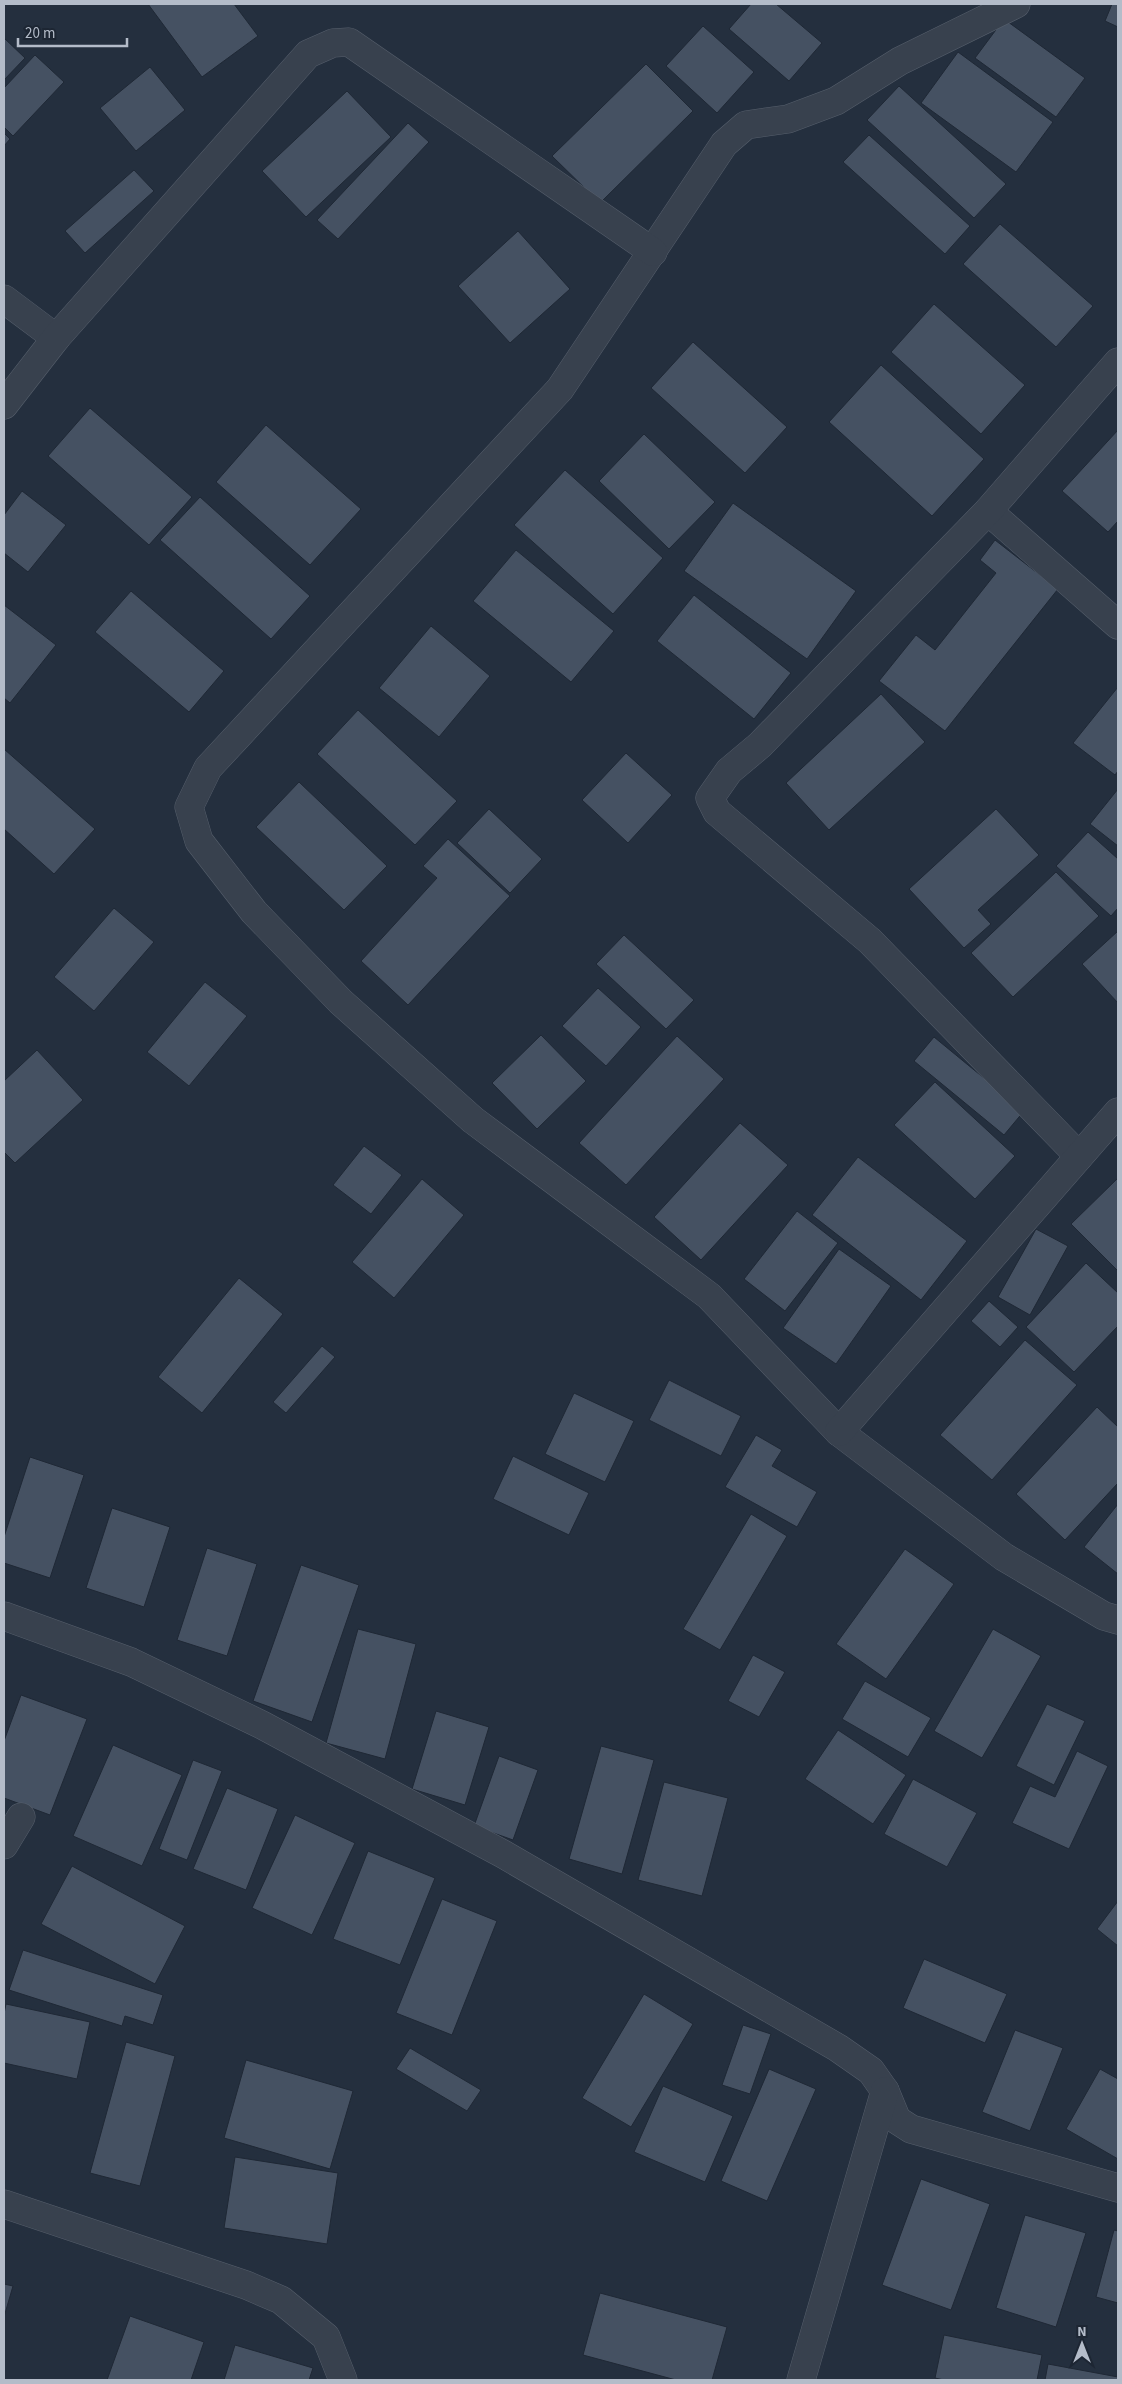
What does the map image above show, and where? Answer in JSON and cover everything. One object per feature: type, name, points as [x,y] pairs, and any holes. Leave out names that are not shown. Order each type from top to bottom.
[{"type":"street","points":[[1016,4],[900,61],[836,101],[788,120],[746,126],[724,144],[560,388],[208,768],[189,807],[199,841],[248,904],[341,1002],[473,1120],[709,1296],[840,1432],[1004,1557],[1104,1616],[1118,1620]]},
{"type":"street","points":[[4,405],[56,338],[308,54],[333,43],[349,42],[653,252]]},
{"type":"street","points":[[4,299],[56,338]]},
{"type":"street","points":[[1079,1156],[870,940],[717,812],[710,798],[729,771],[760,745],[988,511],[1118,362]]},
{"type":"street","points":[[988,511],[1118,625]]},
{"type":"street","points":[[840,1432],[1118,1112]]},
{"type":"street","points":[[4,1616],[139,1667],[262,1725],[503,1854],[838,2048],[872,2071],[885,2091],[898,2120],[911,2129],[1118,2188]]},
{"type":"street","points":[[4,1845],[21,1817]]},
{"type":"street","points":[[800,2380],[885,2091]]},
{"type":"street","points":[[4,2204],[246,2285],[282,2300],[326,2337],[343,2380]]},
{"type":"building","points":[[148,4],[234,4],[258,36],[202,77]]},
{"type":"building","points":[[751,4],[776,4],[822,43],[789,81],[729,29]]},
{"type":"building","points":[[1112,4],[1118,4],[1118,27],[1105,21]]},
{"type":"building","points":[[1004,19],[1085,78],[1056,117],[975,58]]},
{"type":"building","points":[[703,26],[754,72],[717,113],[666,66]]},
{"type":"building","points":[[4,38],[25,58],[4,80]]},
{"type":"building","points":[[958,52],[1053,122],[1016,172],[921,103]]},
{"type":"building","points":[[35,55],[64,82],[13,136],[4,127],[4,88]]},
{"type":"building","points":[[646,64],[693,111],[600,203],[552,156]]},
{"type":"building","points":[[150,67],[185,110],[136,151],[100,108]]},
{"type":"building","points":[[899,86],[1006,184],[974,218],[867,120]]},
{"type":"building","points":[[347,91],[391,137],[306,217],[262,171]]},
{"type":"building","points":[[408,123],[429,142],[338,239],[317,220]]},
{"type":"building","points":[[4,133],[10,139],[4,146]]},
{"type":"building","points":[[869,135],[970,226],[945,254],[843,162]]},
{"type":"building","points":[[134,170],[154,191],[85,253],[65,231]]},
{"type":"building","points":[[1000,224],[1093,306],[1056,347],[963,264]]},
{"type":"building","points":[[518,231],[570,289],[510,343],[458,286]]},
{"type":"building","points":[[934,304],[1025,385],[981,434],[891,352]]},
{"type":"building","points":[[693,342],[787,427],[745,473],[651,388]]},
{"type":"building","points":[[881,365],[984,459],[932,516],[829,422]]},
{"type":"building","points":[[90,408],[192,497],[149,545],[48,456]]},
{"type":"building","points":[[266,425],[361,509],[310,565],[216,482]]},
{"type":"building","points":[[1118,430],[1118,521],[1108,532],[1062,491]]},
{"type":"building","points":[[644,434],[715,502],[669,549],[599,481]]},
{"type":"building","points":[[565,470],[663,558],[613,614],[514,525]]},
{"type":"building","points":[[22,491],[66,525],[28,572],[4,553],[4,515]]},
{"type":"building","points":[[200,497],[310,596],[271,639],[160,540]]},
{"type":"building","points":[[733,503],[856,591],[807,659],[684,571]]},
{"type":"building","points":[[995,540],[1058,589],[945,731],[879,681],[916,635],[935,650],[996,573],[980,560]]},
{"type":"building","points":[[516,550],[614,631],[571,682],[473,601]]},
{"type":"building","points":[[131,591],[224,671],[189,712],[95,632]]},
{"type":"building","points":[[694,595],[791,673],[754,719],[657,641]]},
{"type":"building","points":[[4,605],[56,645],[10,703],[4,698]]},
{"type":"building","points":[[431,626],[490,676],[439,737],[379,688]]},
{"type":"building","points":[[1118,687],[1118,771],[1115,775],[1073,743]]},
{"type":"building","points":[[881,694],[925,742],[829,830],[786,783]]},
{"type":"building","points":[[358,710],[457,801],[415,845],[317,754]]},
{"type":"building","points":[[4,749],[95,829],[54,874],[4,829]]},
{"type":"building","points":[[626,753],[672,795],[628,843],[582,800]]},
{"type":"building","points":[[299,782],[387,866],[344,910],[256,827]]},
{"type":"building","points":[[1118,789],[1118,846],[1090,824]]},
{"type":"building","points":[[489,809],[542,859],[510,893],[457,843]]},
{"type":"building","points":[[996,809],[1039,855],[978,910],[991,924],[964,948],[909,889]]},
{"type":"building","points":[[1088,832],[1118,859],[1118,908],[1111,916],[1056,866]]},
{"type":"building","points":[[448,839],[510,896],[408,1005],[361,961],[437,878],[423,866]]},
{"type":"building","points":[[1056,872],[1099,916],[1013,997],[971,953]]},
{"type":"building","points":[[114,908],[154,942],[94,1011],[54,977]]},
{"type":"building","points":[[1118,931],[1118,1003],[1082,964]]},
{"type":"building","points":[[624,935],[694,1000],[666,1029],[596,964]]},
{"type":"building","points":[[205,982],[247,1016],[189,1086],[147,1052]]},
{"type":"building","points":[[598,988],[641,1027],[606,1066],[562,1026]]},
{"type":"building","points":[[541,1035],[586,1081],[537,1129],[492,1083]]},
{"type":"building","points":[[677,1036],[724,1079],[626,1185],[579,1143]]},
{"type":"building","points":[[934,1037],[1024,1111],[1004,1135],[914,1061]]},
{"type":"building","points":[[37,1050],[83,1100],[15,1163],[4,1152],[4,1081]]},
{"type":"building","points":[[935,1082],[1015,1156],[975,1199],[894,1125]]},
{"type":"building","points":[[740,1123],[788,1165],[701,1260],[654,1217]]},
{"type":"building","points":[[364,1146],[402,1175],[371,1214],[333,1185]]},
{"type":"building","points":[[858,1157],[967,1241],[921,1300],[812,1215]]},
{"type":"building","points":[[1118,1178],[1118,1271],[1071,1224]]},
{"type":"building","points":[[422,1179],[464,1215],[394,1298],[352,1262]]},
{"type":"building","points":[[797,1211],[838,1243],[785,1311],[744,1279]]},
{"type":"building","points":[[1036,1229],[1068,1246],[1030,1315],[998,1297]]},
{"type":"building","points":[[839,1249],[891,1286],[836,1364],[783,1328]]},
{"type":"building","points":[[1086,1263],[1118,1293],[1118,1326],[1074,1372],[1026,1327]]},
{"type":"building","points":[[239,1278],[283,1314],[202,1413],[158,1377]]},
{"type":"building","points":[[989,1301],[1018,1327],[1000,1347],[971,1321]]},
{"type":"building","points":[[1025,1340],[1077,1385],[992,1480],[940,1435]]},
{"type":"building","points":[[322,1346],[335,1357],[286,1413],[273,1402]]},
{"type":"building","points":[[669,1380],[741,1416],[721,1456],[649,1420]]},
{"type":"building","points":[[574,1393],[634,1421],[605,1482],[545,1454]]},
{"type":"building","points":[[1097,1407],[1118,1427],[1118,1483],[1065,1540],[1016,1494]]},
{"type":"building","points":[[756,1435],[782,1450],[772,1466],[817,1492],[797,1527],[725,1487]]},
{"type":"building","points":[[513,1456],[589,1493],[569,1535],[493,1499]]},
{"type":"building","points":[[30,1457],[84,1475],[50,1578],[4,1563],[4,1537]]},
{"type":"building","points":[[1118,1504],[1118,1574],[1084,1547]]},
{"type":"building","points":[[112,1508],[170,1527],[144,1607],[86,1588]]},
{"type":"building","points":[[751,1514],[787,1536],[720,1650],[683,1629]]},
{"type":"building","points":[[207,1548],[257,1564],[227,1656],[177,1640]]},
{"type":"building","points":[[905,1549],[954,1584],[886,1679],[836,1644]]},
{"type":"building","points":[[301,1565],[359,1585],[312,1722],[253,1701]]},
{"type":"building","points":[[358,1629],[416,1644],[385,1759],[326,1743]]},
{"type":"building","points":[[993,1629],[1041,1656],[982,1758],[934,1731]]},
{"type":"building","points":[[753,1655],[785,1672],[759,1717],[728,1701]]},
{"type":"building","points":[[865,1681],[931,1718],[908,1757],[842,1719]]},
{"type":"building","points":[[21,1695],[87,1719],[50,1815],[4,1798],[4,1741]]},
{"type":"building","points":[[1047,1704],[1085,1721],[1054,1785],[1016,1766]]},
{"type":"building","points":[[436,1711],[489,1727],[465,1805],[412,1789]]},
{"type":"building","points":[[838,1730],[906,1775],[873,1824],[805,1779]]},
{"type":"building","points":[[113,1745],[182,1775],[142,1866],[73,1836]]},
{"type":"building","points":[[601,1746],[654,1760],[622,1874],[569,1859]]},
{"type":"building","points":[[1077,1751],[1108,1766],[1069,1849],[1012,1823],[1030,1786],[1055,1797]]},
{"type":"building","points":[[499,1756],[538,1770],[513,1840],[474,1826]]},
{"type":"building","points":[[193,1760],[222,1771],[187,1860],[159,1849]]},
{"type":"building","points":[[913,1779],[977,1813],[947,1867],[884,1834]]},
{"type":"building","points":[[664,1782],[728,1798],[702,1896],[638,1880]]},
{"type":"building","points":[[227,1788],[278,1809],[246,1890],[193,1869]]},
{"type":"building","points":[[295,1815],[355,1843],[312,1935],[252,1908]]},
{"type":"building","points":[[368,1851],[435,1878],[400,1965],[333,1939]]},
{"type":"building","points":[[72,1866],[185,1926],[155,1984],[41,1924]]},
{"type":"building","points":[[442,1899],[497,1921],[452,2035],[396,2013]]},
{"type":"building","points":[[1118,1901],[1118,1946],[1097,1929]]},
{"type":"building","points":[[23,1950],[163,1995],[153,2025],[125,2016],[122,2026],[9,1990]]},
{"type":"building","points":[[924,1959],[1007,1994],[985,2043],[903,2008]]},
{"type":"building","points":[[644,1994],[693,2024],[631,2127],[582,2098]]},
{"type":"building","points":[[6,2004],[90,2022],[77,2079],[4,2063],[4,2014]]},
{"type":"building","points":[[743,2025],[771,2034],[750,2094],[722,2085]]},
{"type":"building","points":[[1015,2030],[1063,2048],[1030,2131],[982,2112]]},
{"type":"building","points":[[126,2042],[175,2056],[140,2186],[90,2173]]},
{"type":"building","points":[[410,2048],[481,2090],[467,2111],[396,2069]]},
{"type":"building","points":[[246,2060],[353,2091],[330,2169],[224,2138]]},
{"type":"building","points":[[769,2069],[816,2089],[767,2201],[721,2181]]},
{"type":"building","points":[[1100,2069],[1118,2079],[1118,2159],[1066,2129]]},
{"type":"building","points":[[663,2086],[733,2116],[705,2182],[634,2152]]},
{"type":"building","points":[[235,2157],[338,2173],[327,2244],[224,2228]]},
{"type":"building","points":[[921,2179],[990,2204],[951,2310],[882,2285]]},
{"type":"building","points":[[1025,2215],[1086,2233],[1056,2327],[996,2308]]},
{"type":"building","points":[[1114,2230],[1118,2231],[1118,2303],[1096,2297]]},
{"type":"building","points":[[4,2284],[13,2286],[4,2317]]},
{"type":"building","points":[[600,2293],[727,2327],[712,2380],[676,2380],[583,2355]]},
{"type":"building","points":[[130,2316],[204,2342],[191,2380],[107,2380]]},
{"type":"building","points":[[944,2335],[1042,2355],[1037,2380],[944,2380],[935,2378]]},
{"type":"building","points":[[235,2345],[313,2368],[309,2380],[224,2380]]},
{"type":"building","points":[[1048,2364],[1118,2377],[1118,2380],[1045,2380]]}]
